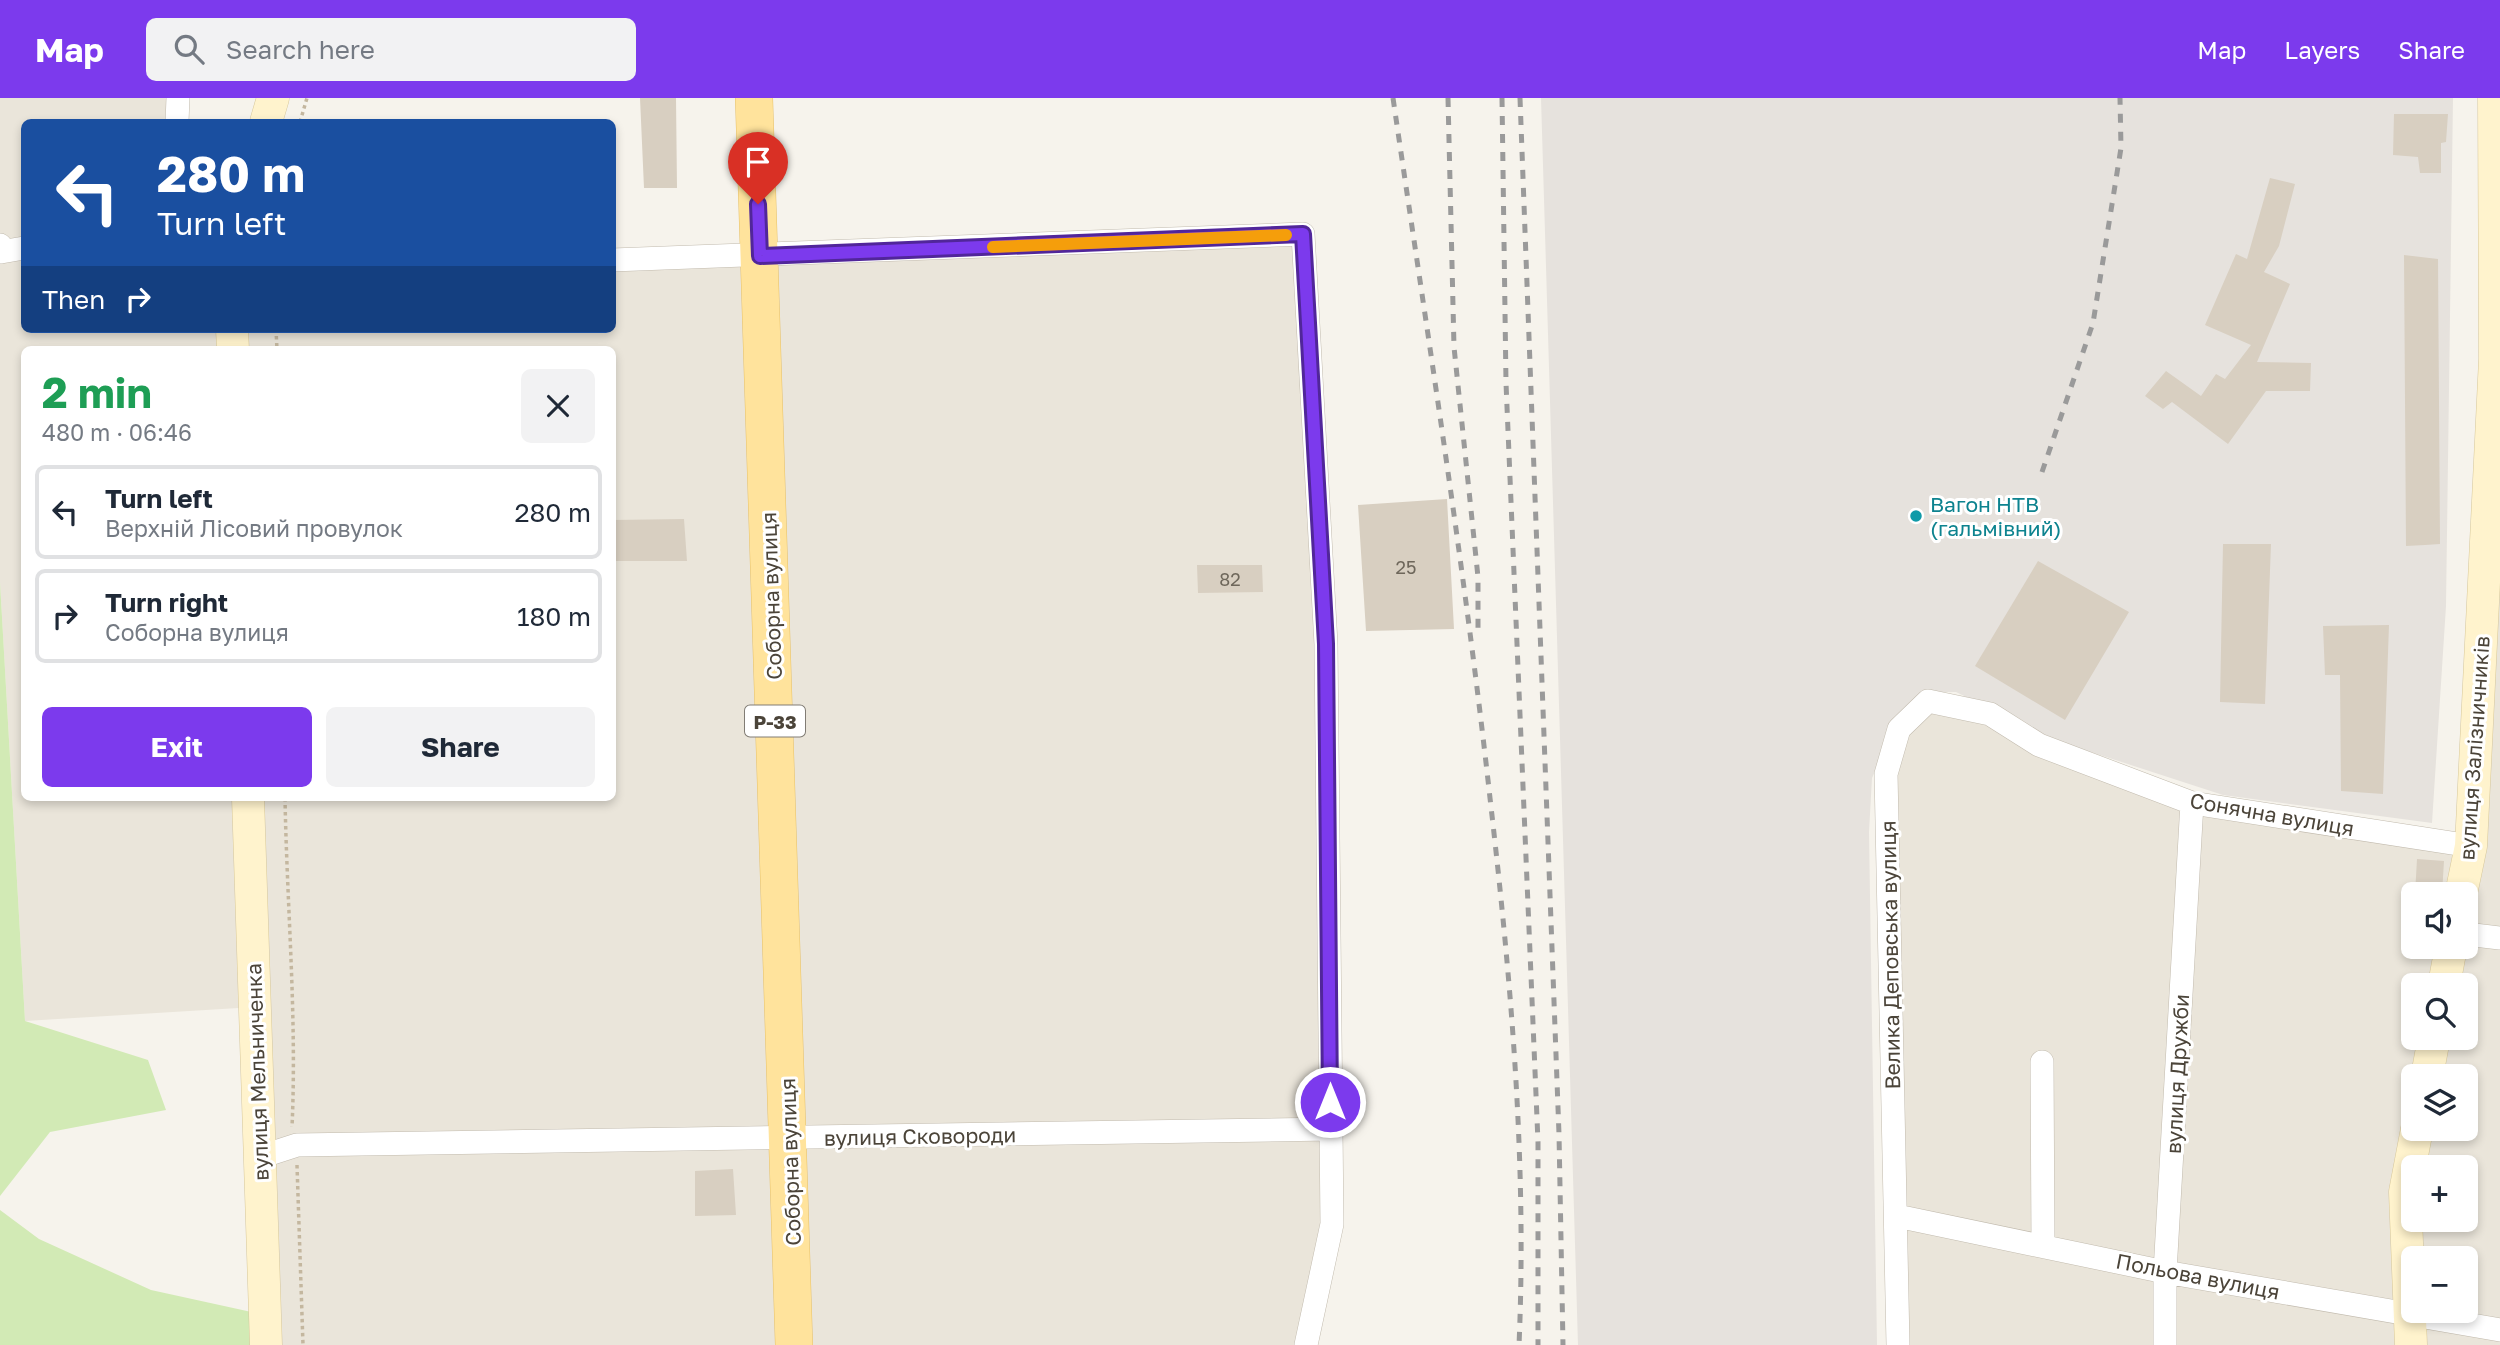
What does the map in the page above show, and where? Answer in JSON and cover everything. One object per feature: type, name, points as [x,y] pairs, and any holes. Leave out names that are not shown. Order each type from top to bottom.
[{"type":"main road","points":[[267,119],[273,98]]},
{"type":"main road","name":"Соборна вулиця","points":[[754,98],[790,1139],[794,1345]]},
{"type":"main road","name":"вулиця Залізничників","points":[[2464,882],[2471,846],[2497,359],[2494,98]]},
{"type":"main road","name":"вулиця Мельниченка","points":[[248,801],[267,1345]]},
{"type":"main road","points":[[2410,1330],[2406,1192],[2415,1141]]},
{"type":"street","points":[[177,119],[178,98]]},
{"type":"street","points":[[616,260],[1303,234],[1326,644],[1332,1224],[1306,1345]]},
{"type":"street","points":[[0,245],[1,253],[21,249]]},
{"type":"street","name":"Велика Деповська вулиця","points":[[1898,1345],[1886,774],[1899,729],[1928,701],[1990,714],[2039,745]]},
{"type":"street","name":"Сонячна вулиця","points":[[2039,745],[2192,803],[2471,846]]},
{"type":"street","name":"вулиця Дружби","points":[[2165,1345],[2165,1272],[2192,803]]},
{"type":"street","points":[[2478,935],[2500,937]]},
{"type":"street","points":[[2042,1062],[2043,1245]]},
{"type":"street","name":"вулиця Сковороди","points":[[260,1157],[297,1145],[1330,1129]]},
{"type":"street","name":"Польова вулиця","points":[[1897,1216],[2165,1272],[2410,1330],[2500,1330]]},
{"type":"path","points":[[301,119],[307,98]]},
{"type":"path","points":[[285,801],[290,996],[295,1058],[292,1127],[297,1145],[303,1345]]},
{"type":"shaded area","points":[[0,98],[180,98],[179,119],[21,119],[21,333],[616,333],[616,260],[1303,234],[1332,1224],[1306,1345],[267,1345],[255,1007],[25,1021],[0,582]]},
{"type":"shaded area","points":[[1541,98],[2453,98],[2446,606],[2432,823],[2223,795],[2054,740],[1956,692],[1928,692],[1900,718],[1872,778],[1869,832],[1877,1345],[1578,1345]]},
{"type":"shaded area","points":[[2500,98],[2500,1345],[1895,1345],[1886,774],[1928,701],[2192,803],[2471,846]]},
{"type":"green space","points":[[0,582],[25,1021],[148,1060],[166,1110],[50,1132],[0,1196]]},
{"type":"green space","points":[[0,1210],[39,1239],[151,1290],[265,1315],[266,1345],[0,1345]]},
{"type":"building","points":[[640,98],[676,98],[677,188],[644,188]]},
{"type":"building","points":[[2394,114],[2448,114],[2446,142],[2441,143],[2441,173],[2420,173],[2418,157],[2393,155]]},
{"type":"building","points":[[2270,178],[2295,184],[2279,246],[2264,272],[2290,284],[2257,362],[2311,363],[2310,391],[2266,391],[2228,444],[2172,402],[2163,409],[2145,396],[2166,371],[2201,396],[2216,374],[2225,379],[2251,345],[2205,325],[2236,254],[2247,259]]},
{"type":"building","points":[[2404,255],[2438,259],[2440,544],[2406,546]]},
{"type":"building","points":[[1447,499],[1454,629],[1366,631],[1358,505]]},
{"type":"building","points":[[684,519],[687,561],[616,561],[616,520]]},
{"type":"building","points":[[2223,544],[2271,544],[2265,704],[2220,702]]},
{"type":"building","points":[[2038,561],[2129,612],[2065,720],[1975,666]]},
{"type":"building","points":[[1197,565],[1262,565],[1263,592],[1198,593]]},
{"type":"building","points":[[2389,625],[2383,794],[2341,791],[2340,675],[2325,675],[2323,626]]},
{"type":"building","points":[[2417,859],[2444,861],[2443,882],[2416,882]]},
{"type":"building","points":[[733,1169],[736,1215],[695,1216],[695,1171]]},
{"type":"railway","points":[[1393,98],[1469,623],[1505,935],[1519,1139],[1519,1345]]},
{"type":"railway","points":[[1448,98],[1454,347],[1478,577],[1478,629]]},
{"type":"railway","points":[[1502,98],[1506,383],[1538,1142],[1538,1345]]},
{"type":"railway","points":[[1520,98],[1559,1134],[1563,1345]]},
{"type":"railway","points":[[2042,472],[2093,323],[2121,148],[2120,98]]},
{"type":"slow traffic","points":[[993,247],[1286,235]]},
{"type":"place","name":"Вагон НТВ (гальмівний)","points":[[1916,516]]},
{"type":"route","points":[[758,204],[760,256],[1303,234],[1326,644],[1330,1102]]}]
